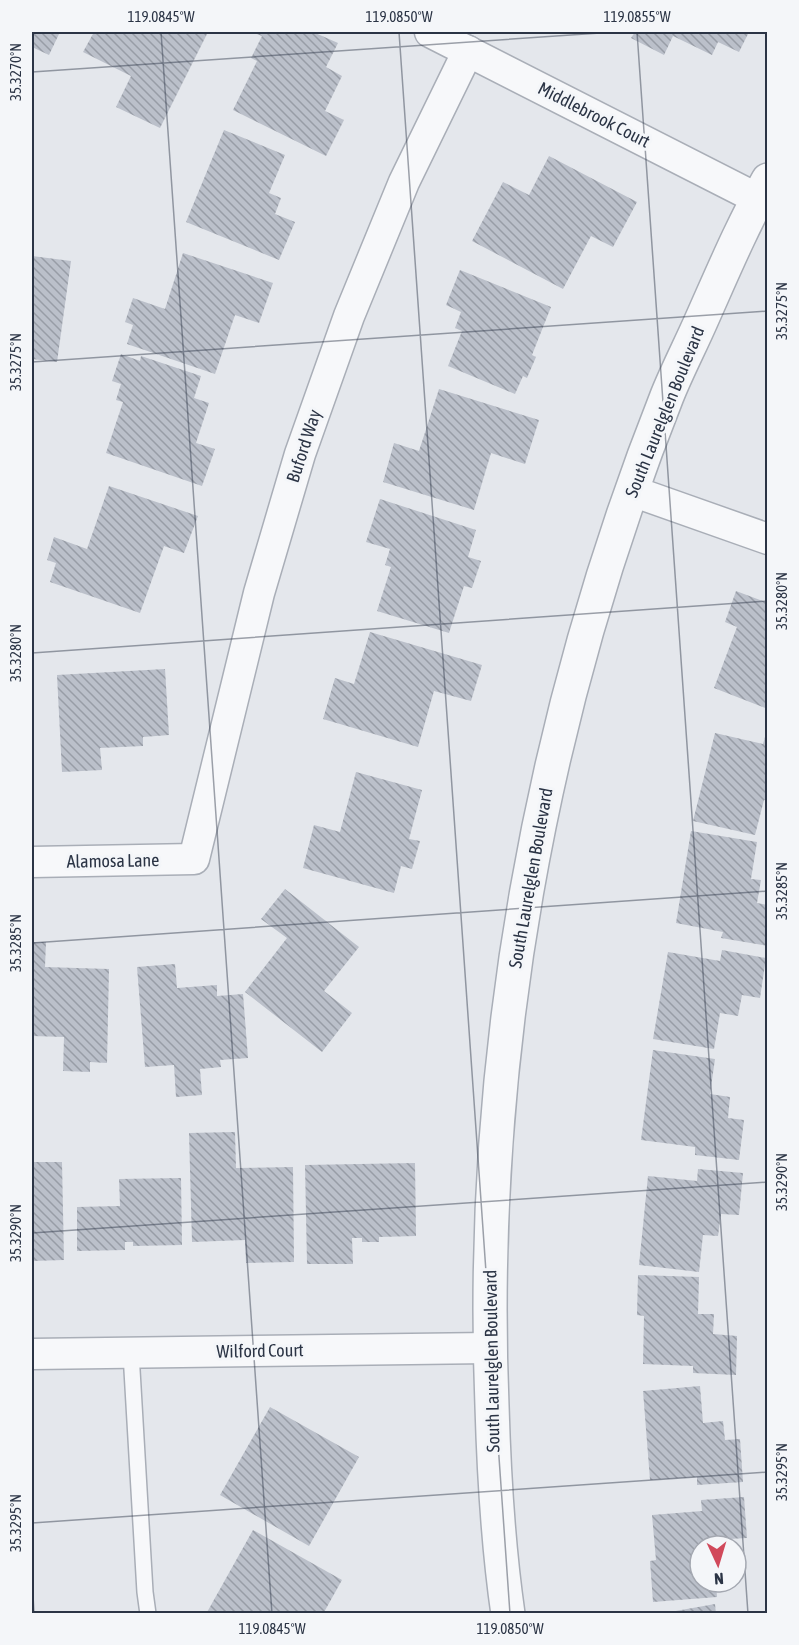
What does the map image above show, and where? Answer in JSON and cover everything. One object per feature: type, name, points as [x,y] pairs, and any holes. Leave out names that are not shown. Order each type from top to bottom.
[{"type":"street","name":"Middlebrook Court","points":[[430,32],[763,189]]},
{"type":"street","name":"Buford Way","points":[[194,860],[259,593],[300,454],[349,316],[404,182],[468,51]]},
{"type":"street","name":"South Laurelglen Boulevard","points":[[508,1614],[495,1477],[489,1348],[492,1203],[501,1075],[517,947],[539,821],[580,654],[632,490],[668,393],[738,237],[763,189]]},
{"type":"street","points":[[632,490],[768,539]]},
{"type":"street","name":"Alamosa Lane","points":[[32,862],[194,860]]},
{"type":"street","name":"Wilford Court","points":[[32,1354],[489,1348]]},
{"type":"lane","points":[[131,1353],[148,1614]]},
{"type":"building","points":[[32,32],[60,32],[49,55],[32,47]]},
{"type":"building","points":[[94,32],[208,32],[160,128],[116,107],[131,76],[83,52]]},
{"type":"building","points":[[251,32],[313,32],[338,43],[326,67],[342,76],[325,111],[344,120],[326,156],[233,110],[257,61],[251,58],[262,36]]},
{"type":"building","points":[[635,32],[749,32],[739,52],[718,42],[712,55],[673,36],[664,55],[631,38]]},
{"type":"building","points":[[224,130],[285,155],[269,193],[281,198],[275,214],[295,222],[279,260],[186,222]]},
{"type":"building","points":[[549,156],[637,202],[613,247],[591,236],[563,289],[472,241],[503,182],[529,195]]},
{"type":"building","points":[[183,253],[273,283],[259,323],[235,315],[215,374],[127,344],[133,325],[125,322],[133,298],[165,309]]},
{"type":"building","points":[[32,256],[71,261],[57,362],[32,359]]},
{"type":"building","points":[[460,270],[551,307],[532,355],[536,357],[527,378],[523,376],[515,394],[448,366],[462,331],[455,328],[461,312],[446,305]]},
{"type":"building","points":[[121,354],[140,361],[141,356],[201,376],[194,398],[209,403],[196,443],[215,449],[202,486],[106,453],[123,402],[116,400],[121,384],[112,381]]},
{"type":"building","points":[[439,389],[539,420],[525,464],[491,453],[474,510],[383,482],[394,443],[419,451]]},
{"type":"building","points":[[109,486],[198,516],[184,553],[164,546],[140,613],[50,582],[56,563],[47,560],[54,537],[87,549]]},
{"type":"building","points":[[380,499],[476,530],[468,557],[481,561],[472,588],[464,586],[449,633],[377,611],[391,567],[385,565],[390,549],[366,542]]},
{"type":"building","points":[[736,591],[768,603],[768,709],[714,688],[737,627],[725,622]]},
{"type":"building","points":[[370,632],[482,665],[471,701],[434,691],[418,747],[323,719],[335,678],[354,684]]},
{"type":"building","points":[[165,669],[169,735],[143,737],[143,746],[100,748],[102,770],[62,772],[57,675]]},
{"type":"building","points":[[715,733],[763,744],[765,737],[768,737],[768,801],[764,800],[755,835],[693,821]]},
{"type":"building","points":[[356,772],[422,790],[409,839],[420,841],[412,869],[401,866],[394,893],[303,868],[314,825],[340,832]]},
{"type":"building","points":[[691,831],[757,842],[751,879],[761,880],[757,903],[768,905],[768,946],[721,938],[723,932],[676,923]]},
{"type":"building","points":[[285,889],[359,947],[324,991],[352,1013],[322,1052],[245,992],[287,938],[261,919]]},
{"type":"building","points":[[32,942],[46,942],[45,967],[109,969],[107,1063],[90,1062],[90,1072],[63,1071],[64,1037],[32,1036]]},
{"type":"building","points":[[722,950],[766,958],[760,998],[742,995],[738,1016],[720,1013],[714,1049],[653,1039],[668,952],[720,961]]},
{"type":"building","points":[[175,964],[177,988],[217,985],[217,996],[243,994],[248,1058],[220,1060],[221,1067],[200,1069],[202,1095],[176,1097],[174,1065],[145,1067],[137,967]]},
{"type":"building","points":[[653,1050],[715,1059],[710,1094],[730,1097],[728,1118],[744,1120],[739,1160],[695,1155],[695,1147],[641,1140]]},
{"type":"building","points":[[235,1132],[236,1168],[293,1167],[294,1262],[246,1263],[245,1240],[192,1242],[189,1133]]},
{"type":"building","points":[[32,1162],[62,1162],[64,1260],[32,1261]]},
{"type":"building","points":[[415,1163],[416,1236],[379,1237],[379,1242],[362,1242],[362,1238],[352,1238],[353,1264],[307,1264],[305,1165]]},
{"type":"building","points":[[698,1169],[743,1173],[739,1215],[721,1214],[718,1236],[703,1235],[699,1272],[639,1265],[648,1176],[697,1181]]},
{"type":"building","points":[[181,1178],[182,1245],[133,1246],[133,1242],[125,1242],[125,1250],[77,1251],[77,1207],[120,1206],[119,1179]]},
{"type":"building","points":[[638,1275],[699,1277],[698,1314],[714,1314],[713,1334],[737,1336],[736,1375],[693,1373],[693,1366],[643,1364],[644,1316],[637,1315]]},
{"type":"building","points":[[700,1386],[703,1423],[723,1421],[725,1440],[740,1439],[743,1482],[697,1485],[697,1477],[650,1480],[643,1391]]},
{"type":"building","points":[[270,1407],[359,1457],[309,1546],[220,1495]]},
{"type":"building","points":[[744,1497],[747,1534],[688,1534],[688,1594],[717,1594],[717,1597],[653,1602],[650,1561],[656,1560],[652,1515],[702,1511],[701,1500]]},
{"type":"building","points":[[253,1530],[342,1580],[323,1614],[206,1614]]},
{"type":"building","points":[[715,1604],[716,1614],[671,1614],[670,1612]]}]
